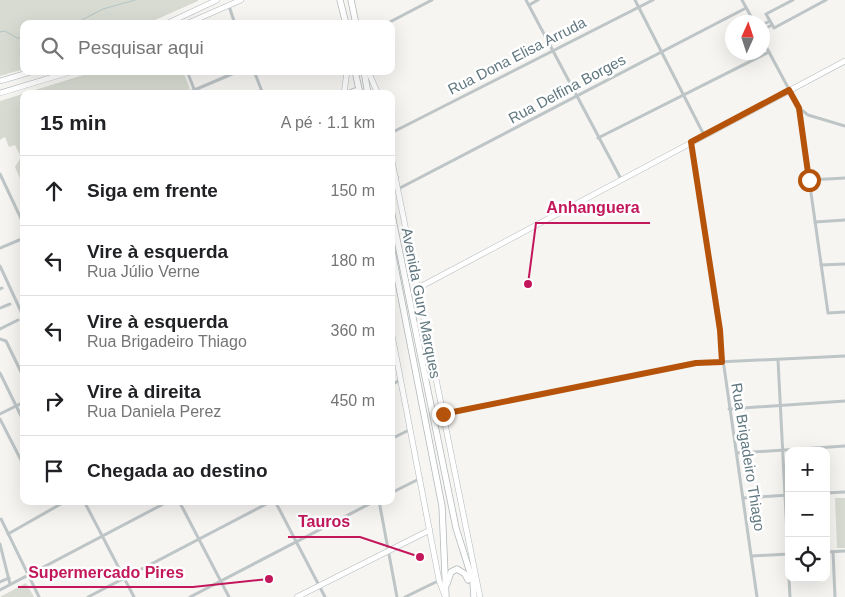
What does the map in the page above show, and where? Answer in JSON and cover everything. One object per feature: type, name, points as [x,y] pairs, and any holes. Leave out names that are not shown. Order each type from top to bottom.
[{"type":"main road","points":[[174,20],[205,3],[217,0]]},
{"type":"main road","points":[[196,20],[241,0]]},
{"type":"main road","points":[[340,0],[345,20]]},
{"type":"main road","points":[[351,0],[355,20]]},
{"type":"main road","points":[[193,20],[205,11],[205,3]]},
{"type":"main road","points":[[418,288],[845,61]]},
{"type":"main road","points":[[0,81],[20,75]]},
{"type":"main road","points":[[0,93],[60,75]]},
{"type":"main road","points":[[345,90],[346,75]]},
{"type":"main road","points":[[356,75],[359,90]]},
{"type":"main road","points":[[365,75],[367,90]]},
{"type":"main road","points":[[370,75],[376,90]]},
{"type":"main road","name":"Avenida Gury Marques","points":[[395,177],[480,597]]},
{"type":"main road","name":"Avenida Gury Marques","points":[[395,230],[456,528],[473,582],[474,594]]},
{"type":"main road","name":"Avenida Gury Marques","points":[[395,266],[442,506],[445,530],[442,579]]},
{"type":"main road","name":"Avenida Gury Marques","points":[[395,352],[412,429],[430,530],[446,597]]},
{"type":"main road","points":[[298,597],[430,530]]},
{"type":"main road","points":[[446,597],[447,582],[451,572],[457,569],[461,571],[474,594]]},
{"type":"main road","points":[[473,582],[475,576]]},
{"type":"street","points":[[394,20],[432,0]]},
{"type":"street","points":[[526,0],[621,179]]},
{"type":"street","points":[[529,5],[538,0]]},
{"type":"street","points":[[635,0],[704,135]]},
{"type":"street","name":"Rua Dona Elisa Arruda","points":[[395,131],[653,0]]},
{"type":"street","points":[[742,0],[750,15]]},
{"type":"street","points":[[767,15],[793,0]]},
{"type":"street","points":[[770,21],[774,28],[826,0]]},
{"type":"street","points":[[228,6],[234,20]]},
{"type":"street","name":"Rua Delfina Borges","points":[[398,190],[746,8]]},
{"type":"street","points":[[770,54],[799,108],[828,313],[845,312]]},
{"type":"street","points":[[598,138],[753,60]]},
{"type":"street","points":[[189,75],[194,90]]},
{"type":"street","points":[[199,90],[231,75]]},
{"type":"street","points":[[256,75],[261,90]]},
{"type":"street","points":[[799,108],[808,115],[845,126]]},
{"type":"street","name":"Rua Brigadeiro Thiago","points":[[691,142],[720,330],[722,362],[757,597]]},
{"type":"street","points":[[0,174],[20,216]]},
{"type":"street","points":[[809,180],[845,178]]},
{"type":"street","points":[[815,222],[845,220]]},
{"type":"street","points":[[0,248],[20,240]]},
{"type":"street","points":[[821,265],[845,264]]},
{"type":"street","points":[[0,266],[20,309]]},
{"type":"street","points":[[0,308],[10,304]]},
{"type":"street","points":[[0,329],[18,320]]},
{"type":"street","points":[[0,339],[6,341],[20,370]]},
{"type":"street","points":[[443,414],[696,363],[845,356]]},
{"type":"street","points":[[778,360],[782,450],[787,492]]},
{"type":"street","points":[[0,372],[20,414]]},
{"type":"street","points":[[395,383],[400,380]]},
{"type":"street","points":[[729,410],[780,404],[845,401]]},
{"type":"street","points":[[0,414],[20,404]]},
{"type":"street","points":[[0,419],[20,458]]},
{"type":"street","points":[[395,437],[412,429]]},
{"type":"street","points":[[737,453],[845,446]]},
{"type":"street","points":[[395,491],[421,478]]},
{"type":"street","points":[[830,493],[845,492]]},
{"type":"street","points":[[743,498],[785,495]]},
{"type":"street","points":[[8,534],[59,505]]},
{"type":"street","points":[[86,505],[134,597]]},
{"type":"street","points":[[0,590],[161,505]]},
{"type":"street","points":[[181,505],[229,597]]},
{"type":"street","points":[[88,597],[265,505]]},
{"type":"street","points":[[275,505],[325,597]]},
{"type":"street","points":[[190,597],[365,505]]},
{"type":"street","points":[[378,505],[397,597]]},
{"type":"street","points":[[1,519],[39,597]]},
{"type":"street","points":[[0,544],[10,584]]},
{"type":"street","points":[[835,597],[833,552],[845,551]]},
{"type":"street","points":[[752,556],[785,554]]},
{"type":"street","points":[[404,597],[442,579],[451,572]]},
{"type":"street","points":[[0,582],[9,578]]},
{"type":"street","points":[[789,582],[790,597]]},
{"type":"shaded area","points":[[0,0],[198,0],[155,20],[20,20],[20,70],[0,76]]},
{"type":"shaded area","points":[[83,75],[185,75],[190,89],[188,90],[35,90]]},
{"type":"shaded area","points":[[20,95],[20,155],[15,145],[9,147],[5,137],[0,140],[0,101]]},
{"type":"shaded area","points":[[20,159],[20,179],[15,167]]},
{"type":"shaded area","points":[[835,498],[845,498],[845,548],[837,548]]},
{"type":"shaded area","points":[[26,583],[34,597],[0,597]]},
{"type":"waterway","points":[[82,20],[103,9],[135,0]]},
{"type":"waterway","points":[[0,32],[5,31],[20,38]]},
{"type":"place","name":"Anhanguera","points":[[528,284]]},
{"type":"place","name":"Tauros","points":[[420,557]]},
{"type":"place","name":"Supermercado Pires","points":[[269,579]]},
{"type":"route","points":[[443,414],[696,363],[722,362],[720,330],[691,142],[789,90],[799,108],[809,180]]}]
